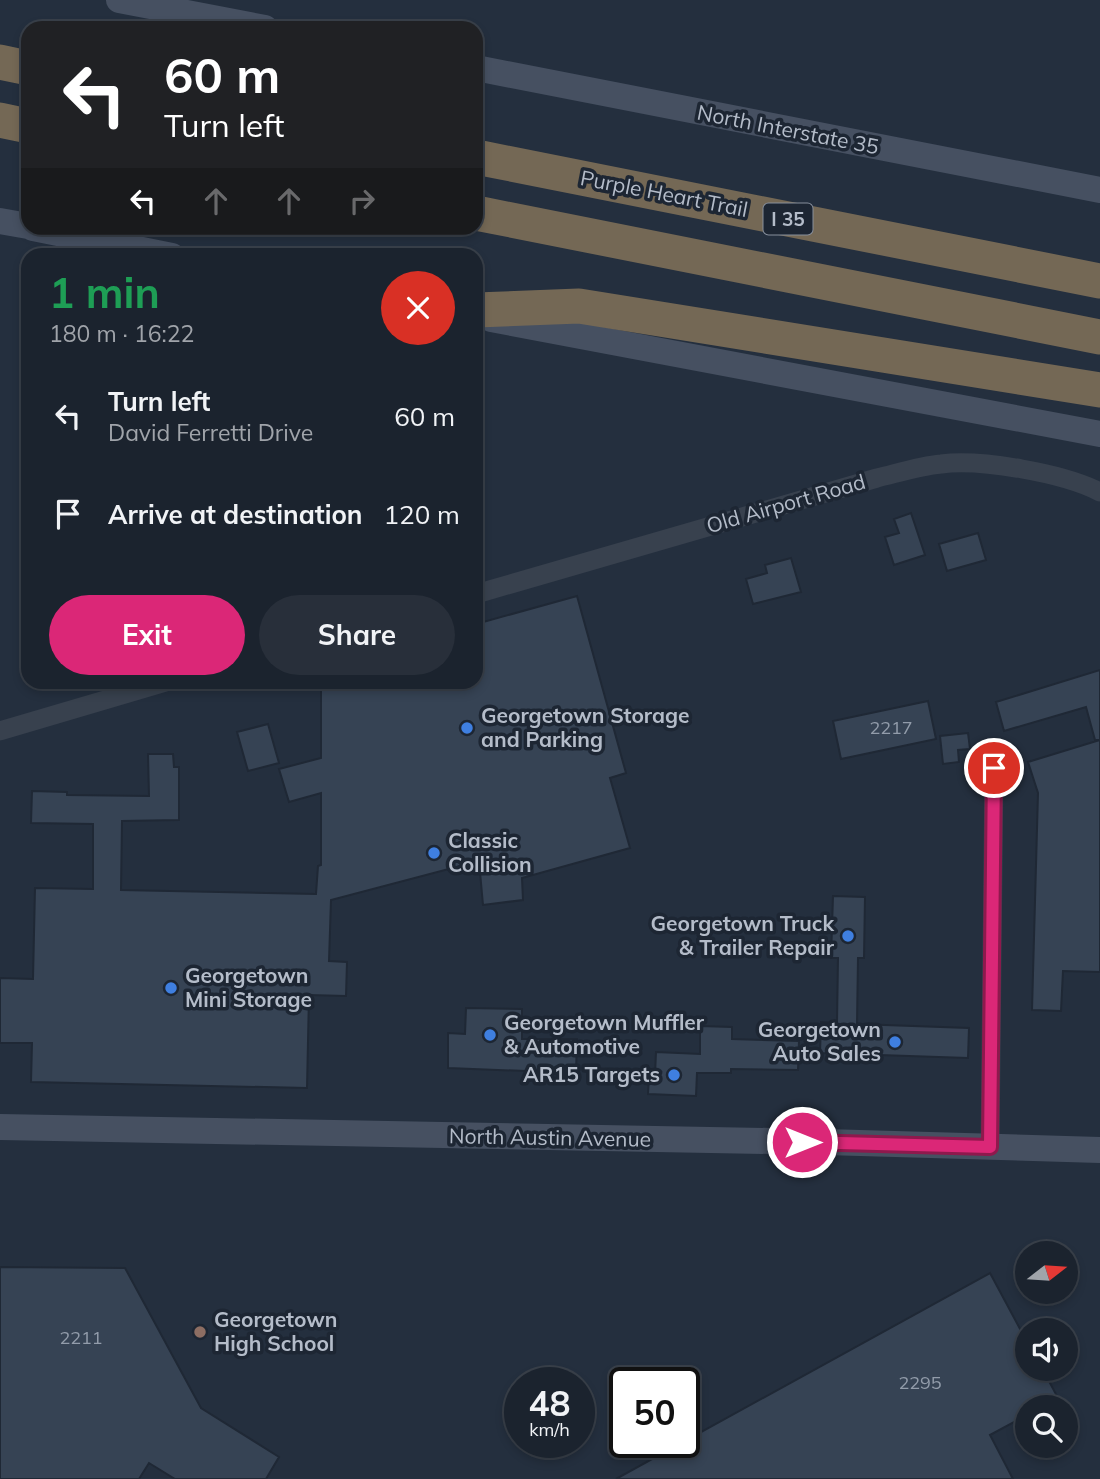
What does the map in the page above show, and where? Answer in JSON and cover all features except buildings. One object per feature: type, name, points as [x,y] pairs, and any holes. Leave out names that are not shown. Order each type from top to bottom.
[{"type":"highway","points":[[0,62],[21,66]]},
{"type":"highway","points":[[0,120],[21,124]]},
{"type":"highway","name":"Purple Heart Trail","points":[[483,158],[1100,281]]},
{"type":"highway","points":[[483,215],[1100,337]]},
{"type":"highway","points":[[483,310],[579,306],[1100,390]]},
{"type":"main road","points":[[119,0],[228,21]]},
{"type":"main road","name":"North Interstate 35","points":[[483,69],[1100,190]]},
{"type":"main road","points":[[0,221],[21,225]]},
{"type":"main road","points":[[70,235],[133,248]]},
{"type":"main road","points":[[483,318],[1100,434]]},
{"type":"main road","name":"North Austin Avenue","points":[[0,1127],[1100,1150]]},
{"type":"street","name":"Old Airport Road","points":[[483,592],[877,478],[942,463],[990,464],[1080,482],[1100,492]]},
{"type":"street","points":[[0,731],[142,689]]},
{"type":"street","points":[[990,1147],[994,768]]},
{"type":"place","name":"Georgetown Storage and Parking","points":[[467,728]]},
{"type":"place","name":"Classic Collision","points":[[434,853]]},
{"type":"place","name":"Georgetown Truck & Trailer Repair","points":[[848,936]]},
{"type":"place","name":"Georgetown Mini Storage","points":[[171,988]]},
{"type":"place","name":"Georgetown Muffler & Automotive","points":[[490,1035]]},
{"type":"place","name":"Georgetown Auto Sales","points":[[895,1042]]},
{"type":"place","name":"AR15 Targets","points":[[674,1075]]},
{"type":"place","name":"Georgetown High School","points":[[200,1332]]},
{"type":"route","points":[[802,1142],[990,1147],[994,768]]}]
